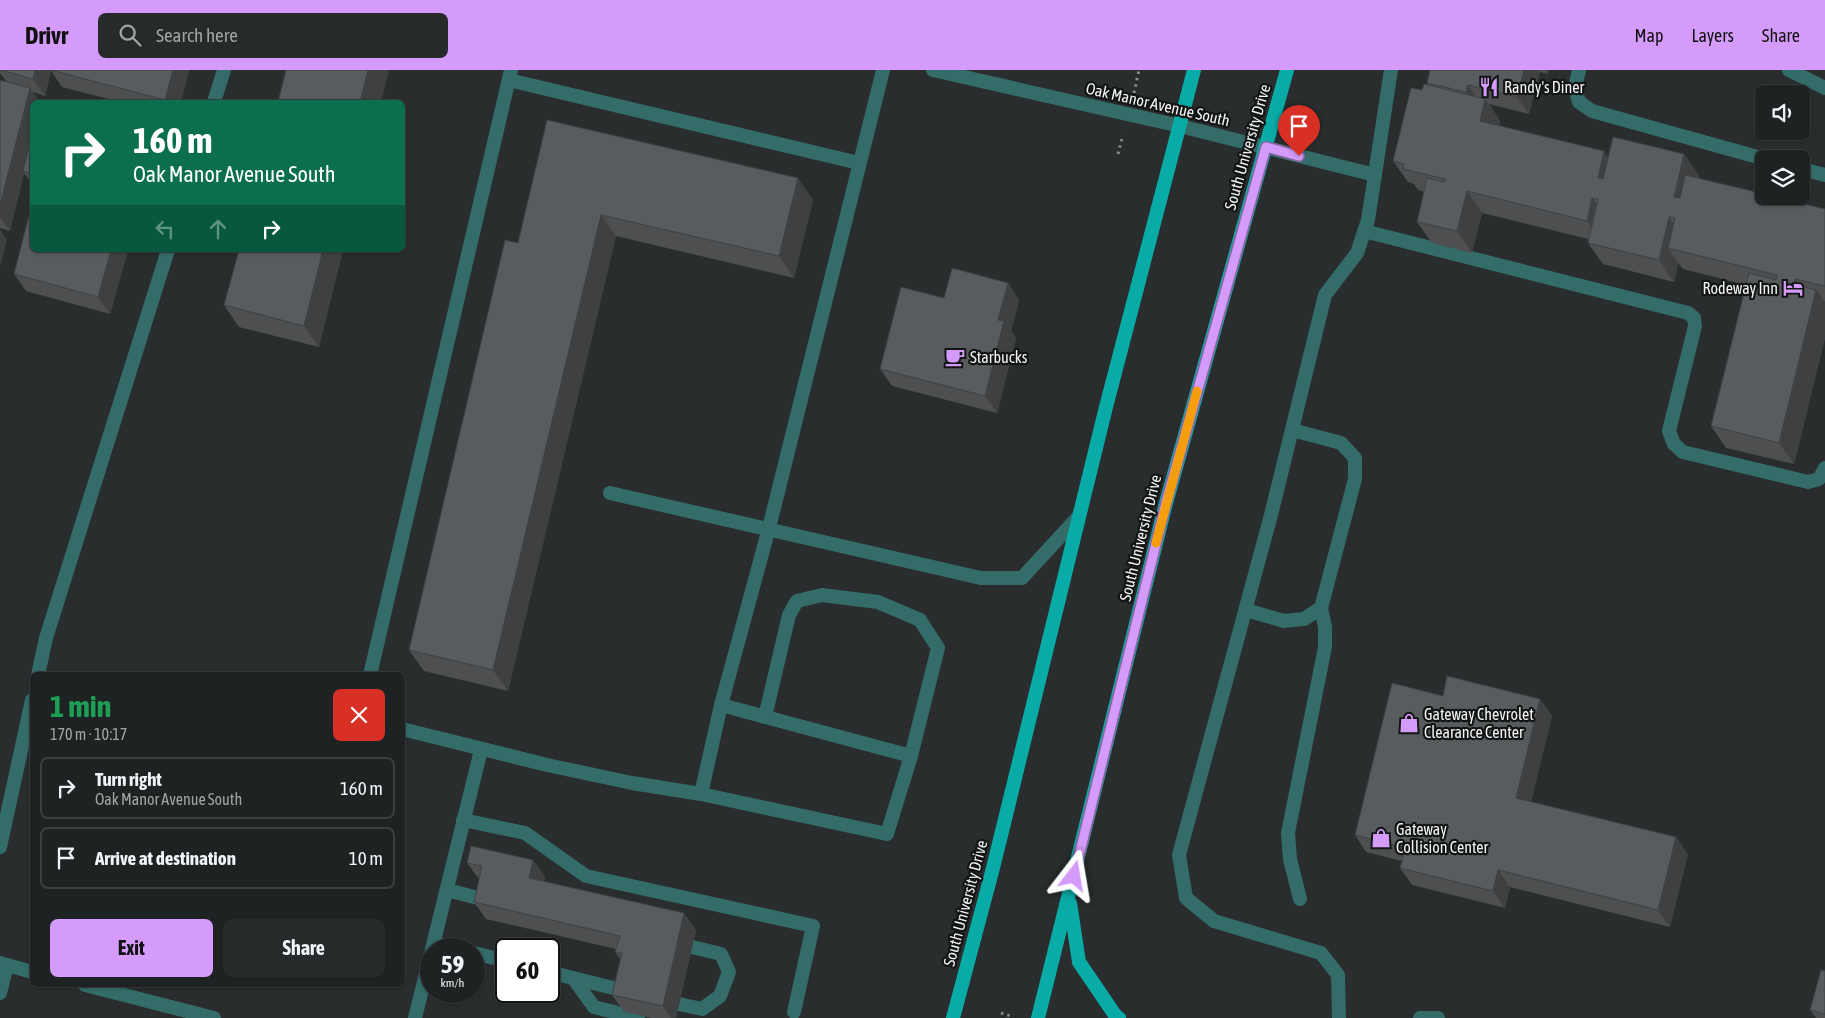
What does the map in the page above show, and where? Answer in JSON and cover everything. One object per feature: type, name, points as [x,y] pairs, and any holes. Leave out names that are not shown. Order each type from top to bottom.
[{"type":"main road","name":"South University Drive","points":[[954,1018],[993,868],[1108,398],[1194,70]]},
{"type":"main road","name":"South University Drive","points":[[1038,1018],[1166,503],[1287,70]]},
{"type":"main road","points":[[1069,894],[1079,962],[1114,1016],[1119,1018]]},
{"type":"street","points":[[215,100],[224,70]]},
{"type":"street","points":[[701,794],[721,705],[769,528],[883,70]]},
{"type":"street","name":"Oak Manor Avenue South","points":[[933,70],[958,73],[1375,175]]},
{"type":"street","points":[[1339,1018],[1338,975],[1321,953],[1214,921],[1186,898],[1179,855],[1246,610],[1326,295],[1357,253],[1368,220],[1391,70]]},
{"type":"street","points":[[1579,70],[1575,88],[1579,102],[1592,111],[1755,156]]},
{"type":"street","points":[[1789,70],[1825,88]]},
{"type":"street","points":[[1815,70],[1825,88]]},
{"type":"street","points":[[371,672],[510,75],[859,163]]},
{"type":"street","points":[[1810,171],[1825,175]]},
{"type":"street","points":[[1364,231],[1688,313],[1694,318],[1695,326],[1669,431],[1674,444],[1683,452],[1808,482],[1819,479],[1825,468]]},
{"type":"street","points":[[39,672],[49,629],[167,252]]},
{"type":"street","points":[[1292,430],[1341,443],[1355,458],[1355,480],[1321,608],[1325,627],[1325,647],[1288,833],[1290,859],[1300,899]]},
{"type":"street","points":[[610,492],[981,578],[1022,578],[1079,516]]},
{"type":"street","points":[[405,730],[481,750],[632,783],[701,794],[887,834],[911,756],[938,648],[920,620],[878,602],[822,595],[798,601],[789,615],[765,717]]},
{"type":"street","points":[[1246,610],[1284,621],[1304,619],[1321,608]]},
{"type":"street","points":[[721,705],[911,756]]},
{"type":"street","points":[[0,847],[30,709]]},
{"type":"street","points":[[435,938],[481,750]]},
{"type":"street","points":[[464,820],[525,833],[586,876],[813,926],[794,1012]]},
{"type":"street","points":[[447,890],[490,901]]},
{"type":"street","points":[[690,1018],[720,996],[729,972],[721,954],[692,947]]},
{"type":"street","points":[[0,993],[3,964],[30,971]]},
{"type":"street","points":[[560,975],[629,992]]},
{"type":"street","points":[[573,978],[594,1007],[638,1018]]},
{"type":"street","points":[[92,987],[198,1016],[214,1018]]},
{"type":"street","points":[[415,1018],[420,999]]},
{"type":"street","points":[[679,1004],[702,1009]]},
{"type":"street","points":[[1420,1018],[1438,1018]]},
{"type":"path","points":[[1001,1013],[1011,1016]]},
{"type":"building","points":[[1,70],[35,70],[33,79]]},
{"type":"building","points":[[51,70],[173,70],[165,100]]},
{"type":"building","points":[[286,70],[368,70],[360,100],[278,100]]},
{"type":"building","points":[[1430,70],[1524,70],[1517,97],[1468,85],[1466,92],[1427,83]]},
{"type":"building","points":[[0,80],[30,88],[0,205]]},
{"type":"building","name":"Rodeway Inn","points":[[1424,84],[1485,99],[1480,121],[1604,151],[1598,178],[1603,179],[1613,137],[1684,154],[1674,197],[1680,198],[1685,175],[1755,192],[1755,205],[1808,205],[1825,209],[1825,286],[1795,279],[1794,284],[1816,290],[1779,443],[1711,426],[1749,273],[1776,280],[1777,275],[1668,248],[1675,218],[1669,217],[1659,260],[1588,243],[1598,199],[1592,198],[1587,221],[1467,191],[1457,231],[1417,222],[1427,178],[1444,182],[1445,179],[1403,169],[1404,164],[1393,161],[1411,88],[1422,90]]},
{"type":"building","points":[[547,120],[798,178],[779,256],[601,215],[493,670],[409,650],[505,240],[518,243]]},
{"type":"building","points":[[30,142],[30,173],[23,171]]},
{"type":"building","points":[[29,215],[30,252],[110,252],[98,297],[14,274]]},
{"type":"building","points":[[238,252],[322,252],[304,326],[224,305]]},
{"type":"building","name":"Starbucks","points":[[952,268],[1008,283],[998,320],[1004,321],[985,396],[880,369],[901,287],[944,298]]},
{"type":"building","points":[[1447,676],[1540,699],[1516,798],[1676,837],[1658,910],[1498,870],[1493,891],[1400,868],[1406,848],[1355,835],[1392,683],[1443,696]]},
{"type":"building","points":[[471,846],[533,860],[529,878],[684,913],[663,1006],[612,995],[622,953],[615,952],[620,936],[474,902],[482,866],[467,863]]},
{"type":"building","points":[[1821,970],[1825,971],[1825,1014],[1810,1010]]},
{"type":"slow traffic","points":[[1156,543],[1197,391]]},
{"type":"place","name":"Randy's Diner","points":[[1489,87]]},
{"type":"place","name":"Rodeway Inn","points":[[1793,288]]},
{"type":"place","name":"Starbucks","points":[[955,357]]},
{"type":"place","name":"Gateway Chevrolet Clearance Center","points":[[1409,723]]},
{"type":"place","name":"Gateway Collision Center","points":[[1381,838]]},
{"type":"route","points":[[1074,876],[1166,503],[1266,147],[1299,156]]}]
